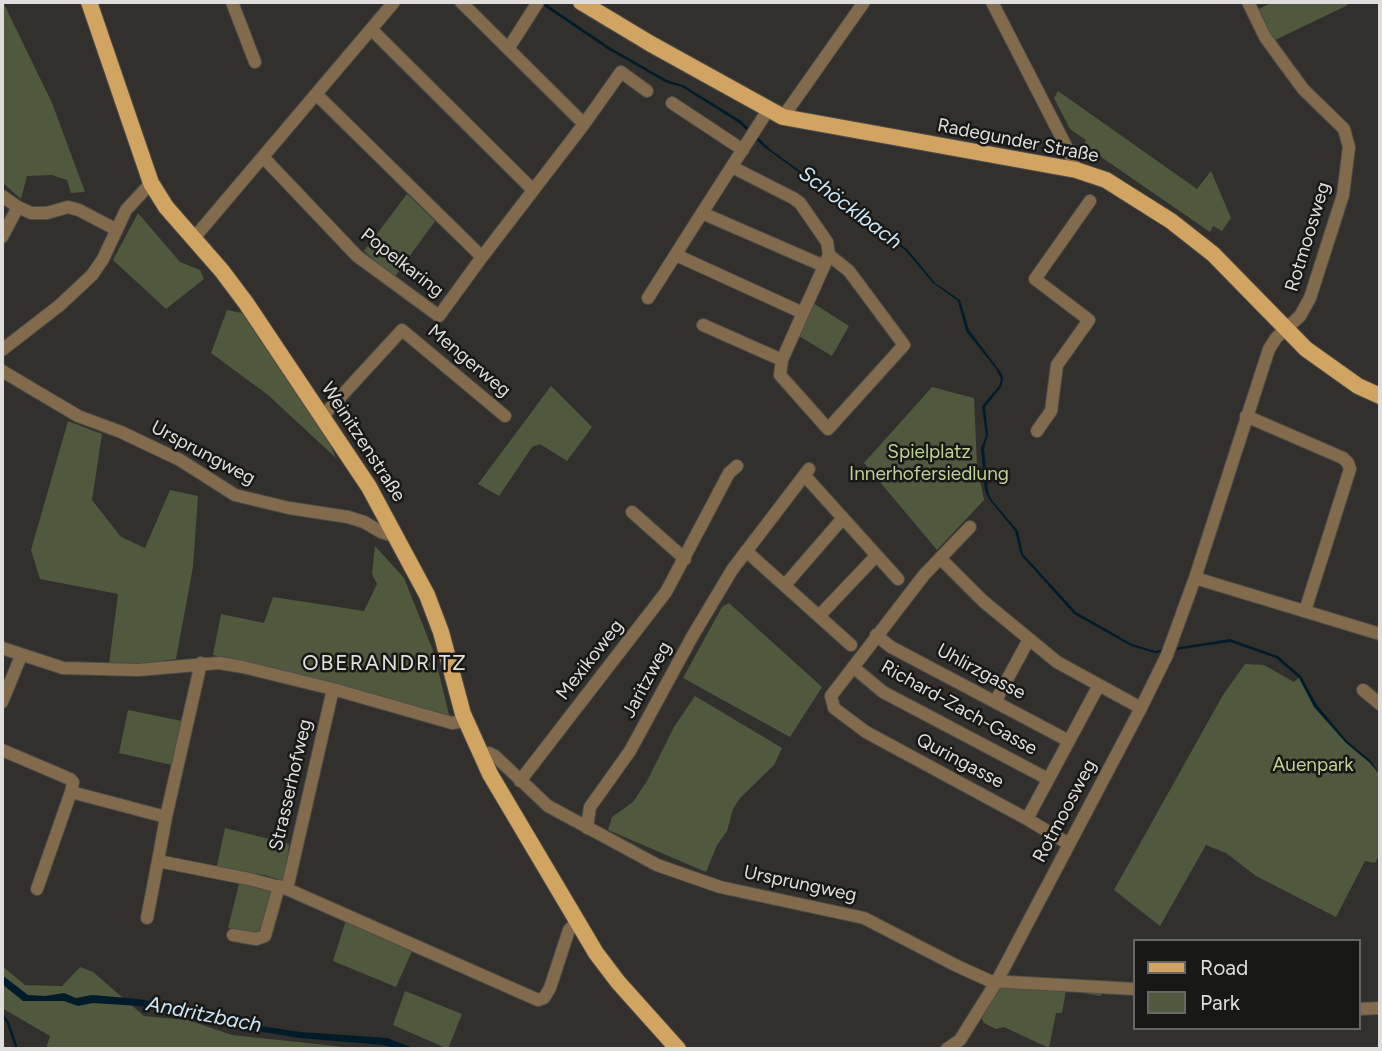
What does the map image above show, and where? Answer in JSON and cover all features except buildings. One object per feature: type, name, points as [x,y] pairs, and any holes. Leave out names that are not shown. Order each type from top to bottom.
[{"type":"main road","name":"Weinitzenstraße","points":[[89,2],[150,183],[166,207],[246,303],[369,486],[427,595],[441,632],[466,721],[481,757],[577,922],[618,982],[678,1049]]},
{"type":"main road","name":"Radegunder Straße","points":[[582,2],[775,114],[1076,170],[1105,180],[1171,221],[1221,261],[1306,349],[1358,386],[1380,396]]},
{"type":"street","points":[[232,2],[255,62]]},
{"type":"street","points":[[194,238],[394,2]]},
{"type":"street","points":[[461,2],[584,124]]},
{"type":"street","points":[[648,298],[758,126],[775,114],[864,2]]},
{"type":"street","points":[[992,2],[1076,170]]},
{"type":"street","name":"Rotmoosweg","points":[[947,1049],[960,1040],[997,981],[1141,708],[1168,651],[1195,578],[1269,349],[1304,309],[1313,290],[1343,195],[1349,147],[1344,129],[1303,89],[1265,37],[1248,2]]},
{"type":"street","points":[[508,50],[536,4]]},
{"type":"street","points":[[371,29],[533,190]]},
{"type":"street","name":"Popelkaring","points":[[262,157],[357,256],[439,316],[621,72],[647,91]]},
{"type":"street","points":[[317,95],[482,257]]},
{"type":"street","points":[[672,103],[746,145]]},
{"type":"street","points":[[702,213],[827,260],[849,271],[904,345],[828,429],[780,375],[782,360],[827,260],[827,242],[800,203],[732,167]]},
{"type":"street","points":[[2,350],[60,305],[92,275],[126,210],[150,183]]},
{"type":"street","points":[[2,196],[18,207],[40,213],[68,207],[117,230]]},
{"type":"street","points":[[1037,431],[1051,411],[1057,365],[1089,320],[1035,279],[1090,201]]},
{"type":"street","points":[[2,237],[18,207]]},
{"type":"street","points":[[676,255],[803,313]]},
{"type":"street","points":[[703,325],[782,360]]},
{"type":"street","name":"Mengerweg","points":[[322,417],[402,330],[505,416]]},
{"type":"street","name":"Ursprungweg","points":[[2,371],[78,416],[121,432],[180,460],[234,495],[289,508],[340,515],[397,537]]},
{"type":"street","points":[[1247,416],[1343,458],[1350,469],[1305,611]]},
{"type":"street","name":"Mexikoweg","points":[[520,781],[650,614],[685,559],[729,473],[737,466]]},
{"type":"street","name":"Jaritzweg","points":[[590,830],[590,807],[630,751],[732,570],[807,473],[843,519],[898,579]]},
{"type":"street","points":[[632,512],[685,559]]},
{"type":"street","points":[[785,585],[843,519]]},
{"type":"street","points":[[853,667],[940,558],[970,527]]},
{"type":"street","points":[[746,551],[851,645]]},
{"type":"street","points":[[820,617],[876,556]]},
{"type":"street","points":[[940,558],[977,596],[1067,668],[1141,708]]},
{"type":"street","points":[[1195,578],[1380,634]]},
{"type":"street","name":"Uhlirzgasse","points":[[876,635],[891,647],[1069,741]]},
{"type":"street","points":[[995,702],[1029,639]]},
{"type":"street","points":[[2,648],[63,668],[138,670],[201,663],[243,667],[452,723],[466,721]]},
{"type":"street","points":[[2,702],[21,656]]},
{"type":"street","points":[[147,918],[166,817],[201,663]]},
{"type":"street","name":"Quringasse","points":[[853,667],[831,696],[834,708],[866,732],[1069,844]]},
{"type":"street","name":"Richard-Zach-Gasse","points":[[853,667],[883,692],[1048,779]]},
{"type":"street","points":[[1027,819],[1099,685]]},
{"type":"street","name":"Strasserhofweg","points":[[233,935],[256,939],[265,936],[283,888],[333,689]]},
{"type":"street","points":[[1363,690],[1380,704]]},
{"type":"street","points":[[2,751],[73,782],[37,889]]},
{"type":"street","name":"Ursprungweg","points":[[481,757],[489,753],[495,756],[548,806],[657,865],[720,887],[864,918],[989,980],[1134,989]]},
{"type":"street","points":[[71,792],[100,802],[166,817]]},
{"type":"street","points":[[158,861],[283,888],[541,1000],[550,988],[569,930],[577,922]]},
{"type":"street","points":[[1361,1009],[1380,1008]]},
{"type":"green space","points":[[1273,2],[1346,2],[1348,5],[1273,41],[1255,11]]},
{"type":"green space","points":[[4,4],[52,103],[85,192],[71,193],[67,180],[52,175],[27,176],[21,199],[2,182]]},
{"type":"green space","points":[[1058,91],[1197,189],[1211,171],[1231,218],[1222,231],[1213,226],[1210,232],[1091,150],[1084,144],[1086,140],[1070,129],[1054,98]]},
{"type":"green space","points":[[407,194],[435,221],[394,278],[364,251]]},
{"type":"green space","points":[[138,213],[180,262],[200,270],[204,279],[166,309],[113,260]]},
{"type":"green space","points":[[813,303],[849,326],[832,356],[799,336]]},
{"type":"green space","points":[[227,310],[242,313],[328,439],[336,458],[268,395],[211,353]]},
{"type":"green space","points":[[551,386],[592,427],[567,461],[540,444],[532,447],[499,496],[478,484]]},
{"type":"green space","name":"Spielplatz Innerhofersiedlung","points":[[932,387],[974,398],[977,465],[984,500],[937,550],[864,463]]},
{"type":"green space","points":[[68,421],[102,434],[92,500],[121,537],[145,548],[170,490],[198,496],[193,567],[176,659],[134,665],[109,664],[118,594],[40,579],[31,550]]},
{"type":"green space","points":[[375,546],[404,578],[434,653],[450,719],[335,685],[213,655],[221,614],[264,623],[273,597],[364,611],[377,584],[372,574]]},
{"type":"green space","points":[[729,603],[822,687],[790,737],[683,678],[722,607]]},
{"type":"green space","name":"Auenpark","points":[[1245,664],[1264,665],[1294,682],[1300,677],[1316,706],[1347,743],[1371,762],[1380,774],[1380,853],[1375,863],[1365,861],[1336,917],[1256,876],[1226,853],[1206,845],[1160,926],[1114,890],[1223,695]]},
{"type":"green space","points":[[695,696],[782,748],[774,765],[740,798],[733,809],[727,831],[717,845],[706,872],[608,830],[612,817],[633,802],[647,781],[674,727]]},
{"type":"green space","points":[[128,710],[182,721],[172,765],[119,753]]},
{"type":"green space","points":[[225,828],[289,844],[286,876],[283,881],[265,875],[216,870]]},
{"type":"green space","points":[[240,880],[273,889],[260,931],[250,933],[228,928]]},
{"type":"green space","points":[[346,920],[413,949],[396,987],[333,961]]},
{"type":"green space","points":[[2,966],[25,985],[62,986],[80,967],[93,972],[144,1016],[188,1020],[232,1035],[363,1049],[46,1049],[50,1036],[2,1008]]},
{"type":"green space","points":[[1013,985],[1101,990],[1101,996],[1066,990],[1062,1013],[1056,1013],[1049,1048],[1004,1027],[996,1029],[984,1023],[980,1015],[992,997],[1001,988]]},
{"type":"green space","points":[[405,991],[462,1014],[448,1049],[393,1025]]},
{"type":"water","name":"Schöcklbach","points":[[538,2],[543,2],[611,48],[667,80],[683,85],[740,120],[771,150],[824,188],[852,212],[907,249],[935,283],[960,300],[969,330],[1003,379],[1001,387],[985,407],[988,435],[984,448],[988,491],[991,499],[1018,531],[1023,554],[1076,612],[1132,644],[1155,651],[1230,639],[1278,656],[1301,676],[1317,705],[1347,741],[1371,761],[1380,775],[1346,743],[1314,707],[1299,678],[1276,658],[1230,642],[1155,653],[1131,646],[1074,614],[1021,555],[1015,531],[989,499],[985,490],[981,448],[986,436],[982,406],[999,386],[1001,379],[966,331],[958,301],[933,283],[905,250],[874,227],[850,215],[822,189],[764,147],[739,123],[682,87],[667,83],[609,50]]},
{"type":"water","name":"Andritzbach","points":[[2,975],[28,995],[64,993],[76,998],[92,995],[139,999],[192,1009],[241,1023],[300,1032],[387,1038],[416,1049],[299,1038],[139,1006],[93,1003],[78,1006],[64,1001],[23,1001],[2,984]]},
{"type":"waterway","points":[[2,1014],[17,1049]]},
{"type":"district","name":"OBERANDRITZ","points":[[385,664]]}]
